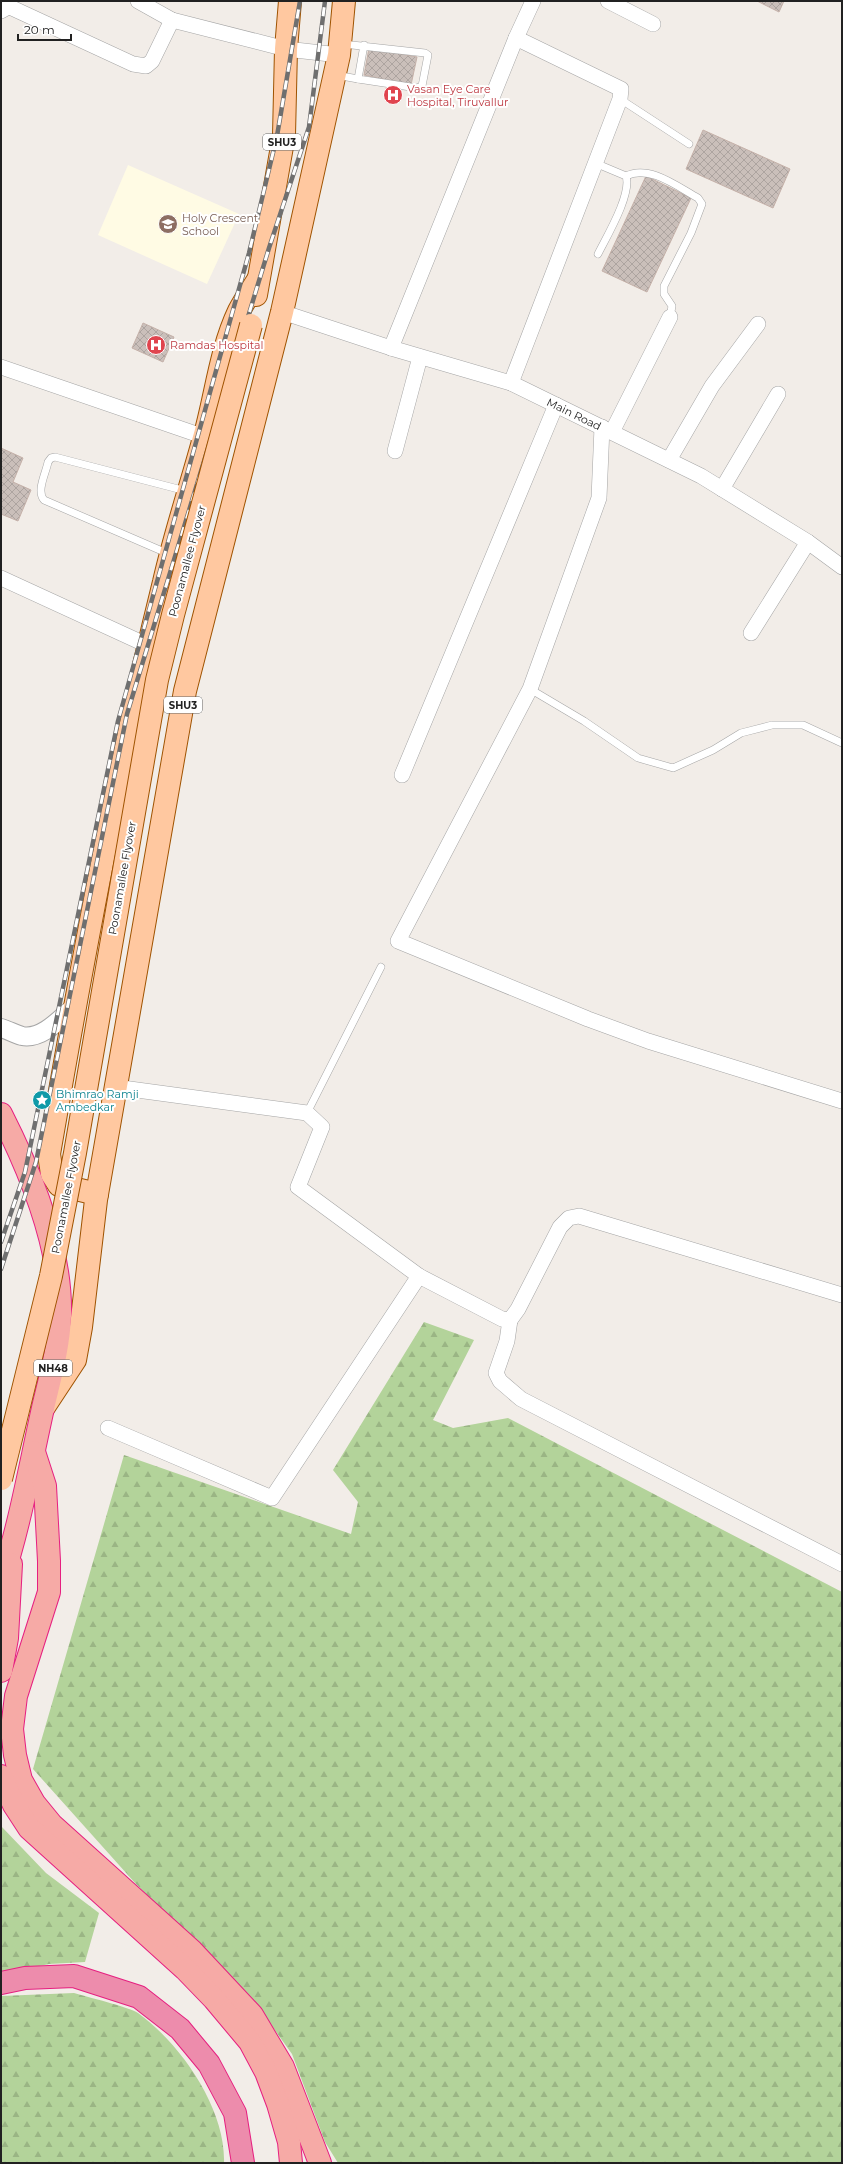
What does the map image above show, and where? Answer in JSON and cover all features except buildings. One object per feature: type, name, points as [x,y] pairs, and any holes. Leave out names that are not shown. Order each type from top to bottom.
[{"type":"highway","name":"NH48","points":[[1,1114],[33,1182],[55,1261],[60,1316],[55,1358],[12,1549],[1,1582]]},
{"type":"highway","points":[[34,1452],[45,1486],[49,1592],[16,1696],[12,1729],[15,1755],[21,1780],[34,1803],[52,1825],[192,1951],[252,2015],[283,2067],[320,2163]]},
{"type":"highway","points":[[1,1671],[7,1638],[12,1549]]},
{"type":"highway","points":[[1,1776],[14,1805],[29,1828],[185,1969],[214,1999],[250,2042],[266,2072],[278,2104],[289,2142],[291,2163]]},
{"type":"highway","points":[[1,1983],[25,1978],[74,1976],[139,1997],[180,2029],[210,2064],[235,2113],[243,2163]]},
{"type":"main road","name":"SHU3","points":[[258,280],[284,135],[286,49],[290,1]]},
{"type":"main road","name":"SHU3","points":[[43,1408],[75,1360],[81,1327],[97,1194],[185,691],[282,312],[338,58],[344,1]]},
{"type":"main road","name":"Poonamallee Flyover","points":[[1,1479],[51,1276],[75,1153],[157,680],[251,325],[258,280]]},
{"type":"main road","points":[[97,1194],[59,1185],[52,1174],[49,1154],[74,1006],[121,770],[171,555],[187,492],[205,437],[225,349],[239,311],[258,280]]},
{"type":"street","points":[[138,1],[172,20],[286,49],[338,58]]},
{"type":"street","points":[[391,348],[516,38],[533,1]]},
{"type":"street","points":[[608,1],[653,24]]},
{"type":"street","points":[[1,10],[8,6],[133,64],[146,66],[152,61],[172,20]]},
{"type":"street","points":[[511,383],[620,99],[620,89],[516,38]]},
{"type":"street","name":"Main Road","points":[[282,312],[420,357],[511,383],[701,476],[808,542],[842,567]]},
{"type":"street","points":[[670,316],[607,430],[599,498],[530,689],[398,941],[588,1019],[648,1041],[842,1101]]},
{"type":"street","points":[[669,460],[712,386],[758,324]]},
{"type":"street","points":[[395,451],[420,357]]},
{"type":"street","points":[[1,367],[205,437]]},
{"type":"street","points":[[722,489],[778,394]]},
{"type":"street","points":[[402,775],[556,405]]},
{"type":"street","points":[[751,633],[808,542]]},
{"type":"street","points":[[1,578],[149,646]]},
{"type":"street","points":[[1,1028],[23,1036],[39,1033],[52,1026],[74,1006]]},
{"type":"street","points":[[115,1087],[307,1113],[322,1126],[298,1187],[419,1276],[502,1319],[510,1320]]},
{"type":"street","points":[[842,1295],[579,1216],[570,1218],[560,1227],[518,1309],[510,1320],[507,1341],[496,1373],[500,1382],[521,1399],[842,1564]]},
{"type":"street","points":[[108,1428],[272,1498],[419,1276]]},
{"type":"lane","points":[[358,79],[364,45]]},
{"type":"lane","points":[[364,45],[422,52],[428,56],[420,88],[358,79],[338,58],[364,45]]},
{"type":"lane","points":[[620,99],[689,144]]},
{"type":"lane","points":[[595,163],[626,176]]},
{"type":"lane","points":[[626,176],[633,172],[651,173],[698,198],[702,204],[691,233],[664,286],[664,294],[672,306],[670,316]]},
{"type":"lane","points":[[598,254],[619,211],[628,183],[626,176]]},
{"type":"lane","points":[[171,555],[44,500],[40,491],[48,462],[51,458],[55,457],[187,492]]},
{"type":"lane","points":[[530,689],[584,721],[638,758],[673,768],[713,750],[741,733],[772,725],[803,725],[842,743]]},
{"type":"lane","points":[[307,1113],[380,967]]},
{"type":"shaded area","name":"Holy Crescent School","points":[[128,165],[239,214],[207,284],[98,235]]},
{"type":"green space","points":[[424,1322],[474,1340],[433,1420],[453,1428],[508,1418],[842,1592],[842,2163],[338,2163],[325,2142],[292,2054],[251,1997],[136,1884],[33,1769],[124,1455],[351,1534],[358,1502],[333,1470]]},
{"type":"green space","points":[[1,1826],[46,1873],[99,1913],[85,1962],[49,1964],[1,1974]]},
{"type":"green space","points":[[74,1993],[117,2005],[138,2013],[170,2042],[198,2079],[209,2100],[223,2142],[224,2163],[1,2163],[1,1996]]},
{"type":"railway","points":[[1,1242],[25,1172],[118,721],[249,253],[277,136],[300,1]]},
{"type":"railway","points":[[1,1269],[36,1162],[127,714],[269,248],[309,127],[325,1]]},
{"type":"place","name":"Vasan Eye Care Hospital, Tiruvallur","points":[[393,95]]},
{"type":"place","name":"Holy Crescent School","points":[[168,224]]},
{"type":"place","name":"Ramdas Hospital","points":[[156,345]]},
{"type":"place","name":"Bhimrao Ramji Ambedkar","points":[[42,1100]]}]
